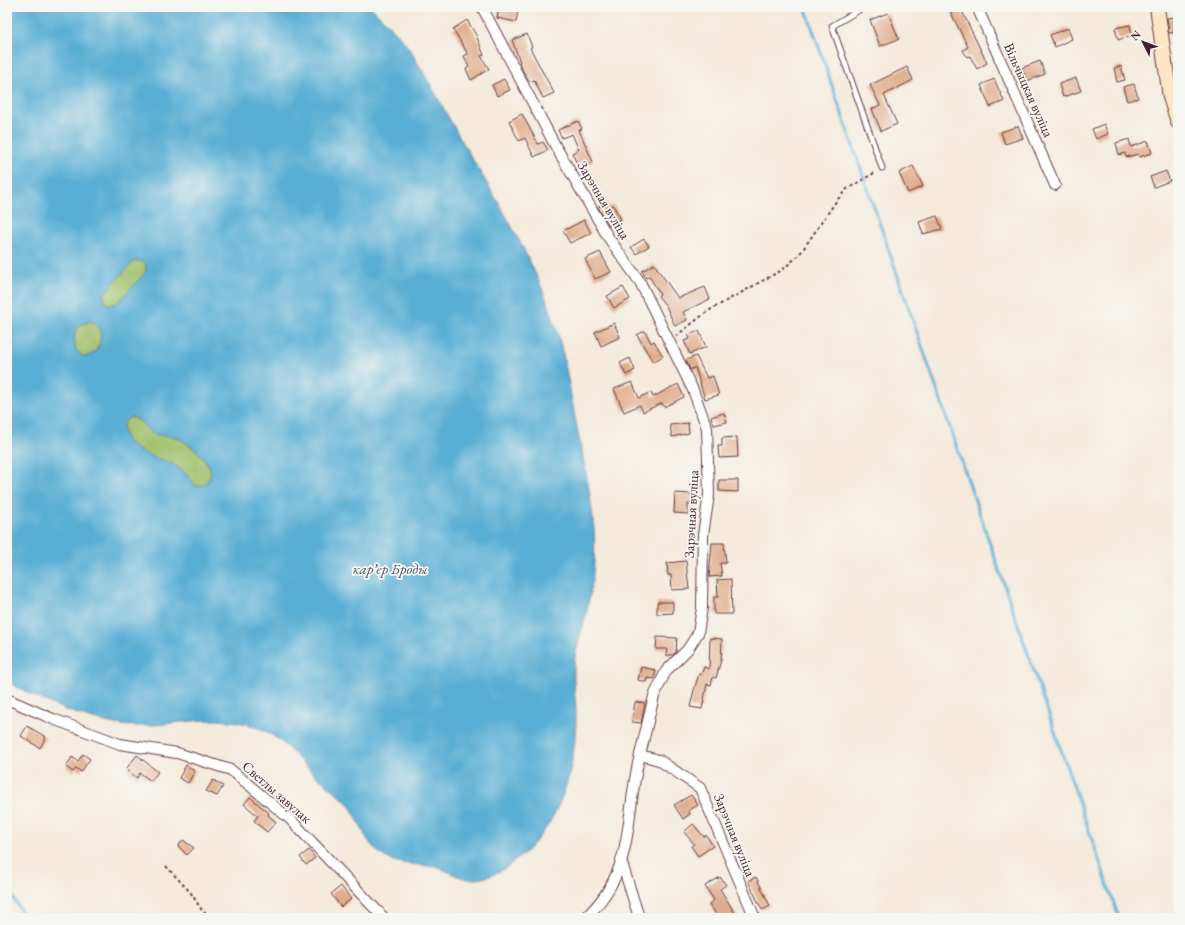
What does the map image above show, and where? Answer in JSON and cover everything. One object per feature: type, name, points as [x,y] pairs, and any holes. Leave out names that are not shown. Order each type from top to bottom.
[{"type":"main road","points":[[1157,7],[1170,97],[1178,122]]},
{"type":"street","name":"Зарэчная вуліца","points":[[482,7],[556,147],[608,237],[640,282],[693,390],[707,428],[709,495],[703,535],[702,608],[698,634],[688,649],[666,671],[654,696],[640,755],[659,760],[700,788],[755,918]]},
{"type":"street","name":"Вільчыцкая вуліца","points":[[977,7],[1055,184]]},
{"type":"street","name":"Светлы завулак","points":[[7,699],[53,719],[120,744],[178,753],[231,770],[291,820],[384,918]]},
{"type":"street","points":[[585,918],[596,908],[614,882],[626,849],[633,781],[640,755]]},
{"type":"street","points":[[621,860],[638,914],[641,918]]},
{"type":"lane","points":[[864,7],[832,26],[882,168]]},
{"type":"path","points":[[669,341],[708,311],[782,270],[799,255],[847,188],[870,175]]},
{"type":"path","points":[[166,866],[192,893],[204,912],[215,918]]},
{"type":"green space","points":[[134,261],[142,261],[146,264],[146,272],[117,303],[109,305],[106,303],[103,295]]},
{"type":"green space","points":[[91,321],[99,327],[101,336],[99,346],[93,354],[84,357],[75,349],[74,335],[80,325]]},
{"type":"green space","points":[[130,417],[138,420],[161,435],[180,439],[193,448],[200,454],[209,467],[210,473],[208,481],[200,486],[196,486],[181,470],[147,455],[131,445],[126,438],[123,429],[123,425]]},
{"type":"water","name":"карʼер Броды","points":[[7,7],[371,7],[397,33],[410,50],[514,230],[545,297],[554,321],[561,347],[589,491],[593,516],[595,549],[591,589],[576,651],[574,666],[576,731],[574,752],[564,792],[555,812],[545,830],[532,846],[506,868],[483,878],[462,878],[434,867],[394,861],[379,853],[366,836],[348,804],[279,740],[263,730],[239,722],[224,720],[137,726],[105,722],[70,711],[36,697],[7,681]],"holes":[[[134,261],[142,261],[146,264],[146,272],[117,303],[109,305],[106,303],[103,295]],[[91,321],[99,327],[101,332],[99,346],[93,354],[84,357],[75,349],[74,335],[80,325]],[[131,417],[135,418],[152,433],[176,437],[194,449],[206,460],[211,473],[208,481],[200,486],[196,486],[176,466],[144,453],[130,444],[125,437],[123,429],[126,421]]]},
{"type":"building","points":[[499,7],[518,11],[516,22],[497,18]]},
{"type":"building","points":[[948,7],[960,7],[987,63],[977,69],[970,56],[967,57],[963,50],[968,47]]},
{"type":"building","points":[[888,13],[899,39],[880,46],[870,20]]},
{"type":"building","points":[[1178,17],[1178,32],[1169,33],[1167,18]]},
{"type":"building","points":[[467,20],[476,35],[484,55],[481,56],[489,69],[471,80],[466,69],[469,67],[464,56],[468,54],[453,29]]},
{"type":"building","points":[[1130,25],[1132,35],[1118,40],[1115,28]]},
{"type":"building","points":[[1068,28],[1072,39],[1055,47],[1050,35]]},
{"type":"building","points":[[527,34],[532,47],[530,48],[554,93],[543,98],[534,80],[530,82],[524,73],[519,63],[520,62],[512,40]]},
{"type":"building","points":[[1040,61],[1045,74],[1027,81],[1022,68]]},
{"type":"building","points":[[1121,66],[1125,80],[1117,82],[1114,68]]},
{"type":"building","points":[[907,67],[913,80],[884,95],[897,124],[881,131],[872,109],[880,105],[870,85]]},
{"type":"building","points":[[1076,78],[1081,91],[1063,97],[1059,84]]},
{"type":"building","points":[[504,79],[510,90],[497,96],[492,85]]},
{"type":"building","points":[[994,79],[1004,101],[990,107],[981,85]]},
{"type":"building","points":[[1134,84],[1138,98],[1127,101],[1123,87]]},
{"type":"building","points":[[522,114],[538,144],[543,142],[548,150],[534,157],[525,138],[519,141],[509,121]]},
{"type":"building","points":[[578,121],[582,129],[579,130],[593,162],[579,168],[572,153],[579,150],[572,134],[562,138],[558,130]]},
{"type":"building","points":[[1104,124],[1108,134],[1096,139],[1092,129]]},
{"type":"building","points":[[1018,126],[1023,138],[1005,144],[1001,132]]},
{"type":"building","points":[[1129,139],[1131,147],[1148,141],[1152,153],[1139,157],[1138,154],[1126,157],[1125,153],[1119,155],[1116,143]]},
{"type":"building","points":[[913,166],[923,186],[908,193],[899,173]]},
{"type":"building","points":[[1166,171],[1170,181],[1154,187],[1150,177]]},
{"type":"building","points":[[606,202],[609,207],[613,205],[621,219],[609,226],[598,207]]},
{"type":"building","points":[[937,216],[942,229],[923,234],[919,222]]},
{"type":"building","points":[[584,220],[591,233],[570,243],[563,231]]},
{"type":"building","points":[[644,239],[649,246],[636,254],[631,247]]},
{"type":"building","points":[[600,252],[611,272],[595,279],[585,259]]},
{"type":"building","points":[[654,264],[678,298],[705,287],[710,299],[683,312],[687,320],[675,326],[666,306],[658,296],[660,294],[649,276],[646,278],[642,271]]},
{"type":"building","points":[[623,287],[630,299],[614,308],[607,296]]},
{"type":"building","points":[[614,323],[620,337],[601,346],[595,332]]},
{"type":"building","points":[[645,331],[651,343],[654,341],[663,356],[653,362],[637,335]]},
{"type":"building","points":[[699,331],[706,347],[690,354],[684,341],[690,339],[688,335]]},
{"type":"building","points":[[696,356],[707,378],[713,376],[719,395],[705,399],[695,367],[690,370],[686,360]]},
{"type":"building","points":[[630,358],[635,370],[626,375],[620,363]]},
{"type":"building","points":[[632,382],[639,398],[651,392],[653,397],[678,384],[684,397],[664,407],[662,403],[643,412],[640,405],[624,412],[614,389]]},
{"type":"building","points":[[724,413],[727,422],[714,425],[711,417]]},
{"type":"building","points":[[688,423],[689,433],[672,437],[670,425]]},
{"type":"building","points":[[737,437],[738,457],[719,458],[718,446],[722,446],[722,438]]},
{"type":"building","points":[[719,480],[738,480],[738,492],[719,491]]},
{"type":"building","points":[[675,493],[692,494],[691,504],[688,504],[688,514],[674,513]]},
{"type":"building","points":[[712,543],[724,543],[726,563],[720,563],[722,576],[709,577]]},
{"type":"building","points":[[686,561],[689,589],[672,590],[671,575],[668,575],[667,563]]},
{"type":"building","points":[[731,579],[732,614],[714,614],[714,597],[718,597],[717,580]]},
{"type":"building","points":[[657,602],[673,602],[673,613],[657,614]]},
{"type":"building","points":[[657,637],[677,638],[676,652],[673,655],[666,655],[667,649],[656,649]]},
{"type":"building","points":[[710,638],[722,639],[721,660],[716,678],[713,677],[711,685],[707,684],[702,709],[690,707],[699,674],[701,675],[704,667],[709,669]]},
{"type":"building","points":[[641,667],[656,670],[654,679],[647,678],[646,682],[638,680]]},
{"type":"building","points":[[635,702],[645,703],[641,723],[632,722]]},
{"type":"building","points":[[27,726],[46,737],[40,748],[21,736]]},
{"type":"building","points":[[83,754],[90,759],[81,772],[76,768],[73,772],[66,767],[72,757],[78,761]]},
{"type":"building","points":[[137,755],[158,772],[151,781],[140,773],[137,778],[126,769]]},
{"type":"building","points":[[186,765],[195,771],[188,783],[179,778]]},
{"type":"building","points":[[213,780],[223,786],[217,796],[206,791]]},
{"type":"building","points":[[691,795],[698,805],[688,811],[690,814],[683,819],[674,805]]},
{"type":"building","points":[[250,797],[269,813],[268,815],[276,822],[267,832],[254,821],[258,816],[244,804]]},
{"type":"building","points":[[693,824],[704,837],[706,835],[713,846],[698,856],[691,846],[694,844],[684,832]]},
{"type":"building","points":[[183,840],[194,848],[187,855],[178,846]]},
{"type":"building","points":[[309,850],[315,858],[306,865],[300,857]]},
{"type":"building","points":[[720,877],[726,885],[720,889],[738,918],[719,918],[709,904],[714,900],[705,886]]},
{"type":"building","points":[[756,877],[770,906],[762,910],[748,881]]},
{"type":"building","points":[[341,886],[351,899],[341,907],[331,894]]},
{"type":"waterway","points":[[805,7],[1119,918]]},
{"type":"waterway","points":[[7,888],[25,918]]}]
